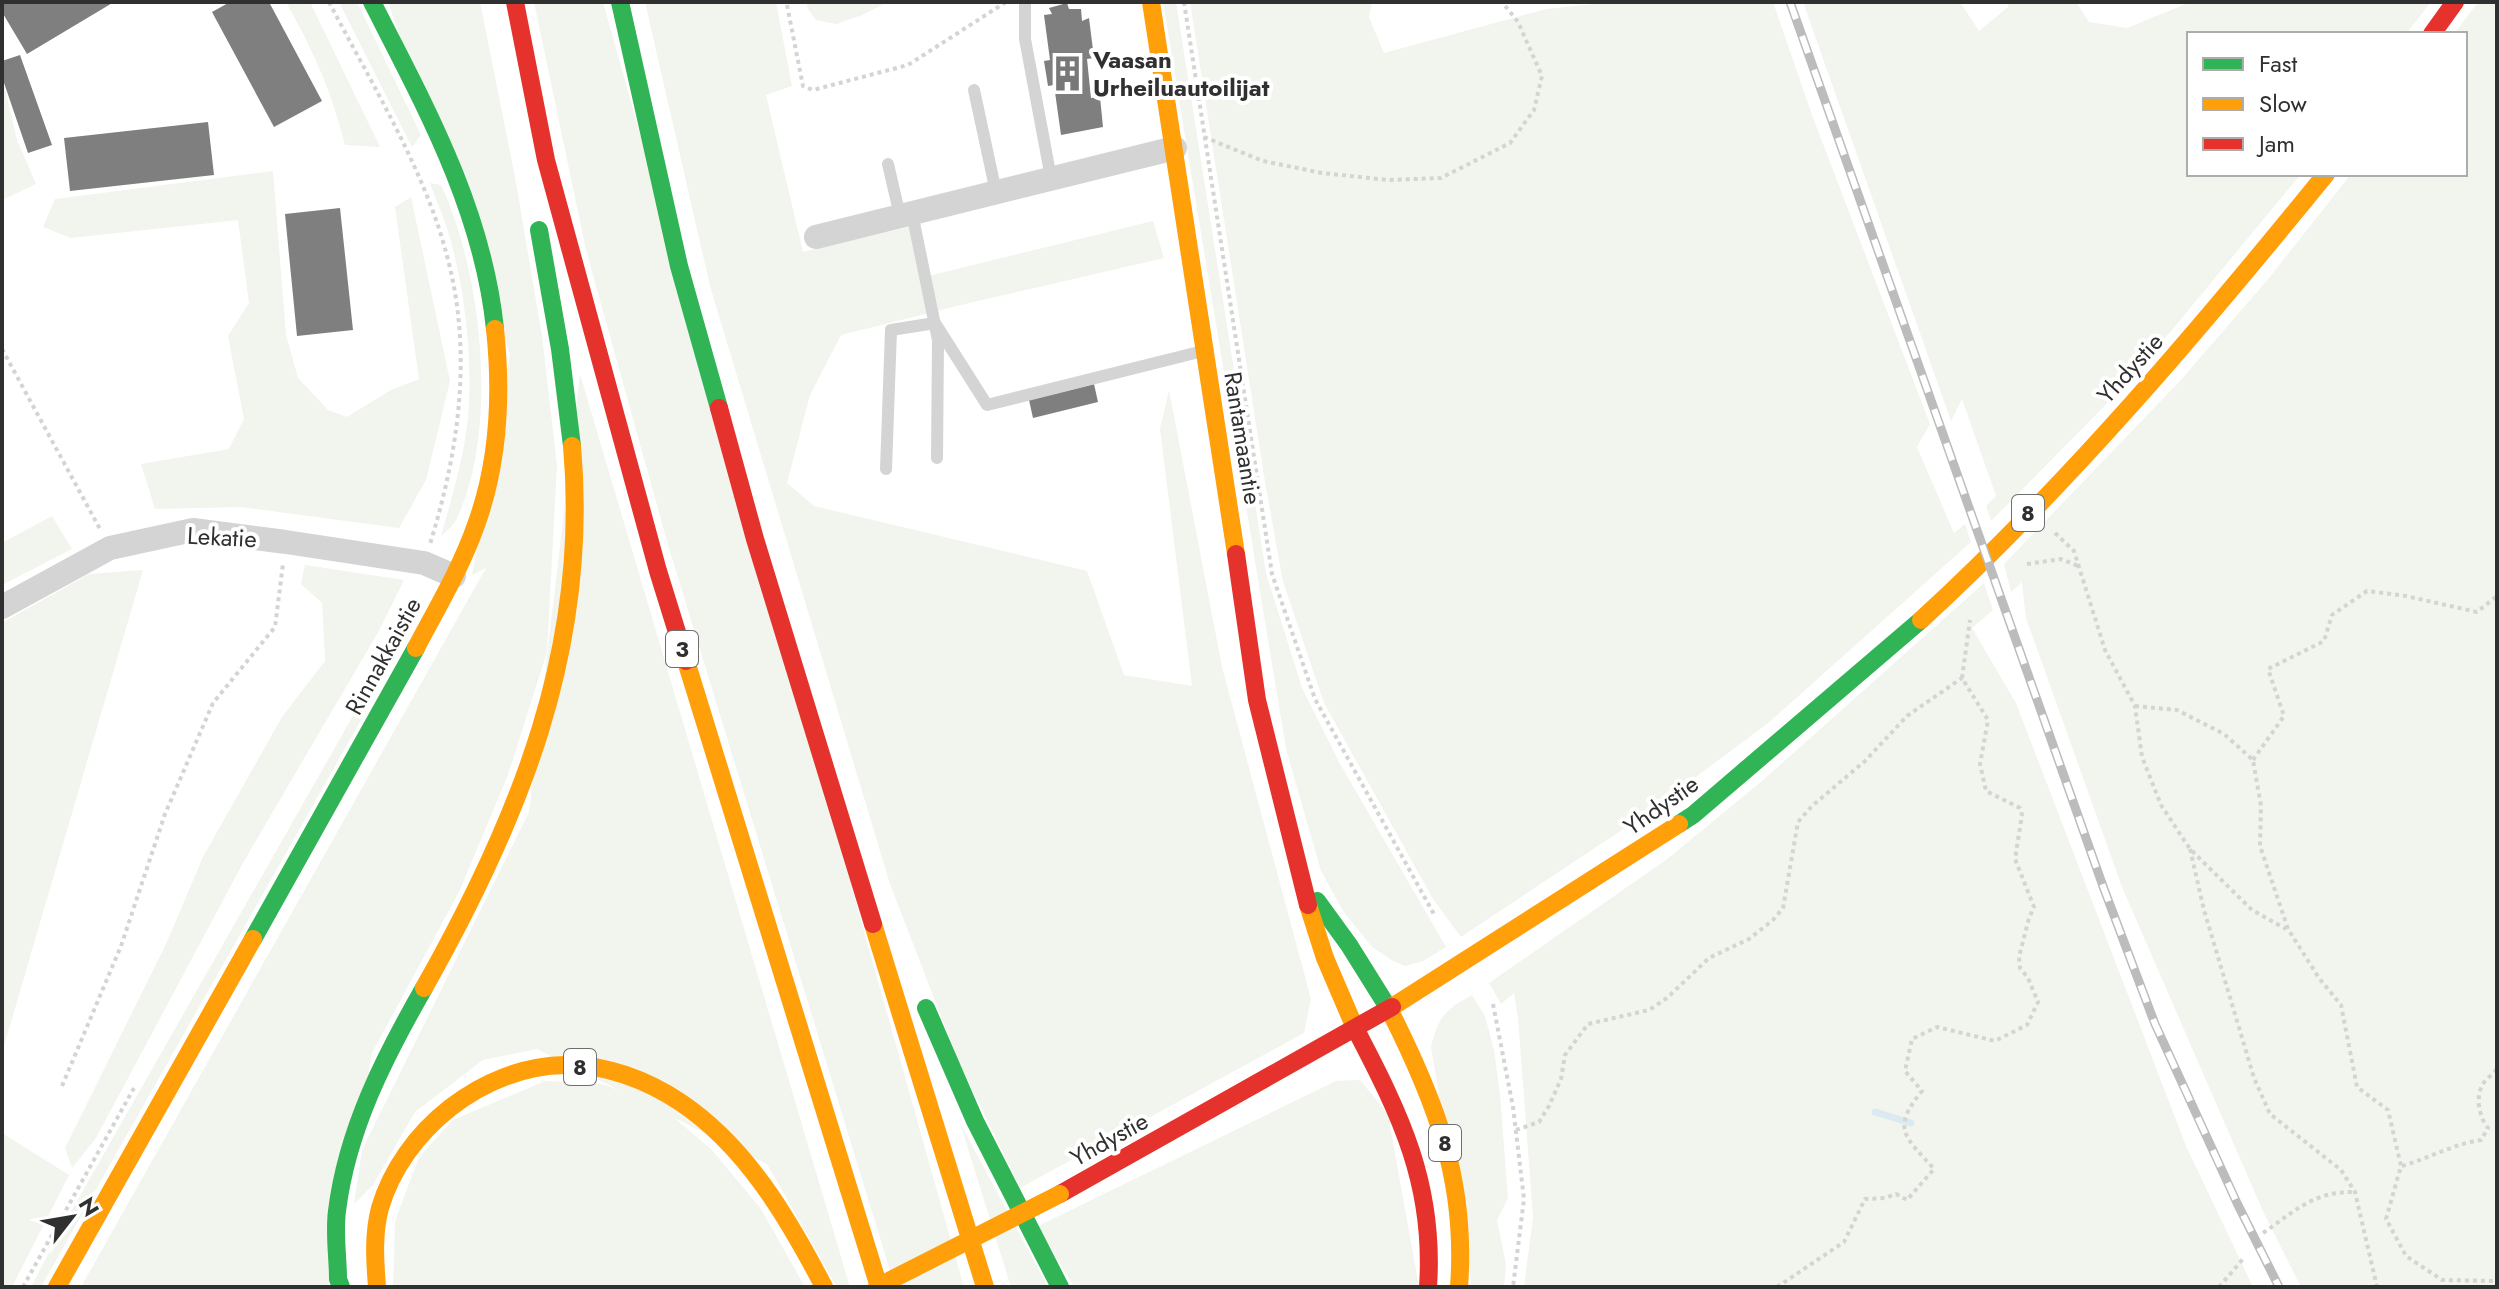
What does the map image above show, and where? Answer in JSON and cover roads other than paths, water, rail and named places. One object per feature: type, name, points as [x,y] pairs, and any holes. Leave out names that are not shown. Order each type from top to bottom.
[{"type":"main road","name":"Rinnakkaistie","points":[[57,1287],[414,652],[454,576],[481,513],[491,474],[498,407],[498,351],[480,247],[467,204],[432,123],[372,2]]},
{"type":"main road","name":"3","points":[[515,2],[546,160],[658,571],[835,1137],[878,1287]]},
{"type":"main road","points":[[620,2],[687,296],[755,539],[985,1287]]},
{"type":"main road","name":"Rantamaantie","points":[[1151,2],[1257,700],[1300,878],[1325,958],[1406,1134],[1428,1211],[1432,1258],[1428,1287]]},
{"type":"main road","points":[[2433,32],[2455,2]]},
{"type":"main road","points":[[341,1287],[338,1279],[337,1214],[345,1167],[367,1101],[403,1026],[480,883],[512,811],[543,727],[561,646],[573,555],[574,471],[562,363],[538,220],[546,160]]},
{"type":"main road","name":"Yhdystie","points":[[878,1287],[1060,1194],[1389,1009],[1693,815],[1924,618],[2061,481],[2239,281],[2324,176]]},
{"type":"main road","name":"Rantamaantie","points":[[1300,878],[1349,945],[1389,1009]]},
{"type":"main road","points":[[875,927],[914,985],[975,1121],[1060,1287]]},
{"type":"main road","name":"8","points":[[1389,1009],[1417,1062],[1447,1151],[1459,1202],[1463,1262],[1459,1287]]},
{"type":"main road","name":"8","points":[[377,1287],[374,1249],[380,1208],[396,1168],[423,1133],[452,1105],[485,1085],[525,1072],[563,1065],[603,1069],[644,1082],[680,1102],[710,1124],[741,1157],[780,1210],[824,1287]]},
{"type":"street","points":[[816,237],[1175,148]]},
{"type":"street","name":"Lekatie","points":[[2,607],[110,548],[193,530],[424,563],[454,576]]},
{"type":"lane","points":[[1025,2],[1025,39],[1051,178]]},
{"type":"lane","points":[[974,90],[996,192]]},
{"type":"lane","points":[[888,164],[906,214],[938,340],[937,458]]},
{"type":"lane","points":[[935,323],[987,405],[1206,351]]},
{"type":"lane","points":[[886,469],[891,330],[935,323]]},
{"type":"waterway","points":[[1875,1112],[1911,1123]]},
{"type":"railway","points":[[1790,2],[2104,889],[2155,1024],[2279,1287]]},
{"type":"place","name":"Vaasan Urheiluautoilijat","points":[[1067,73]]}]
